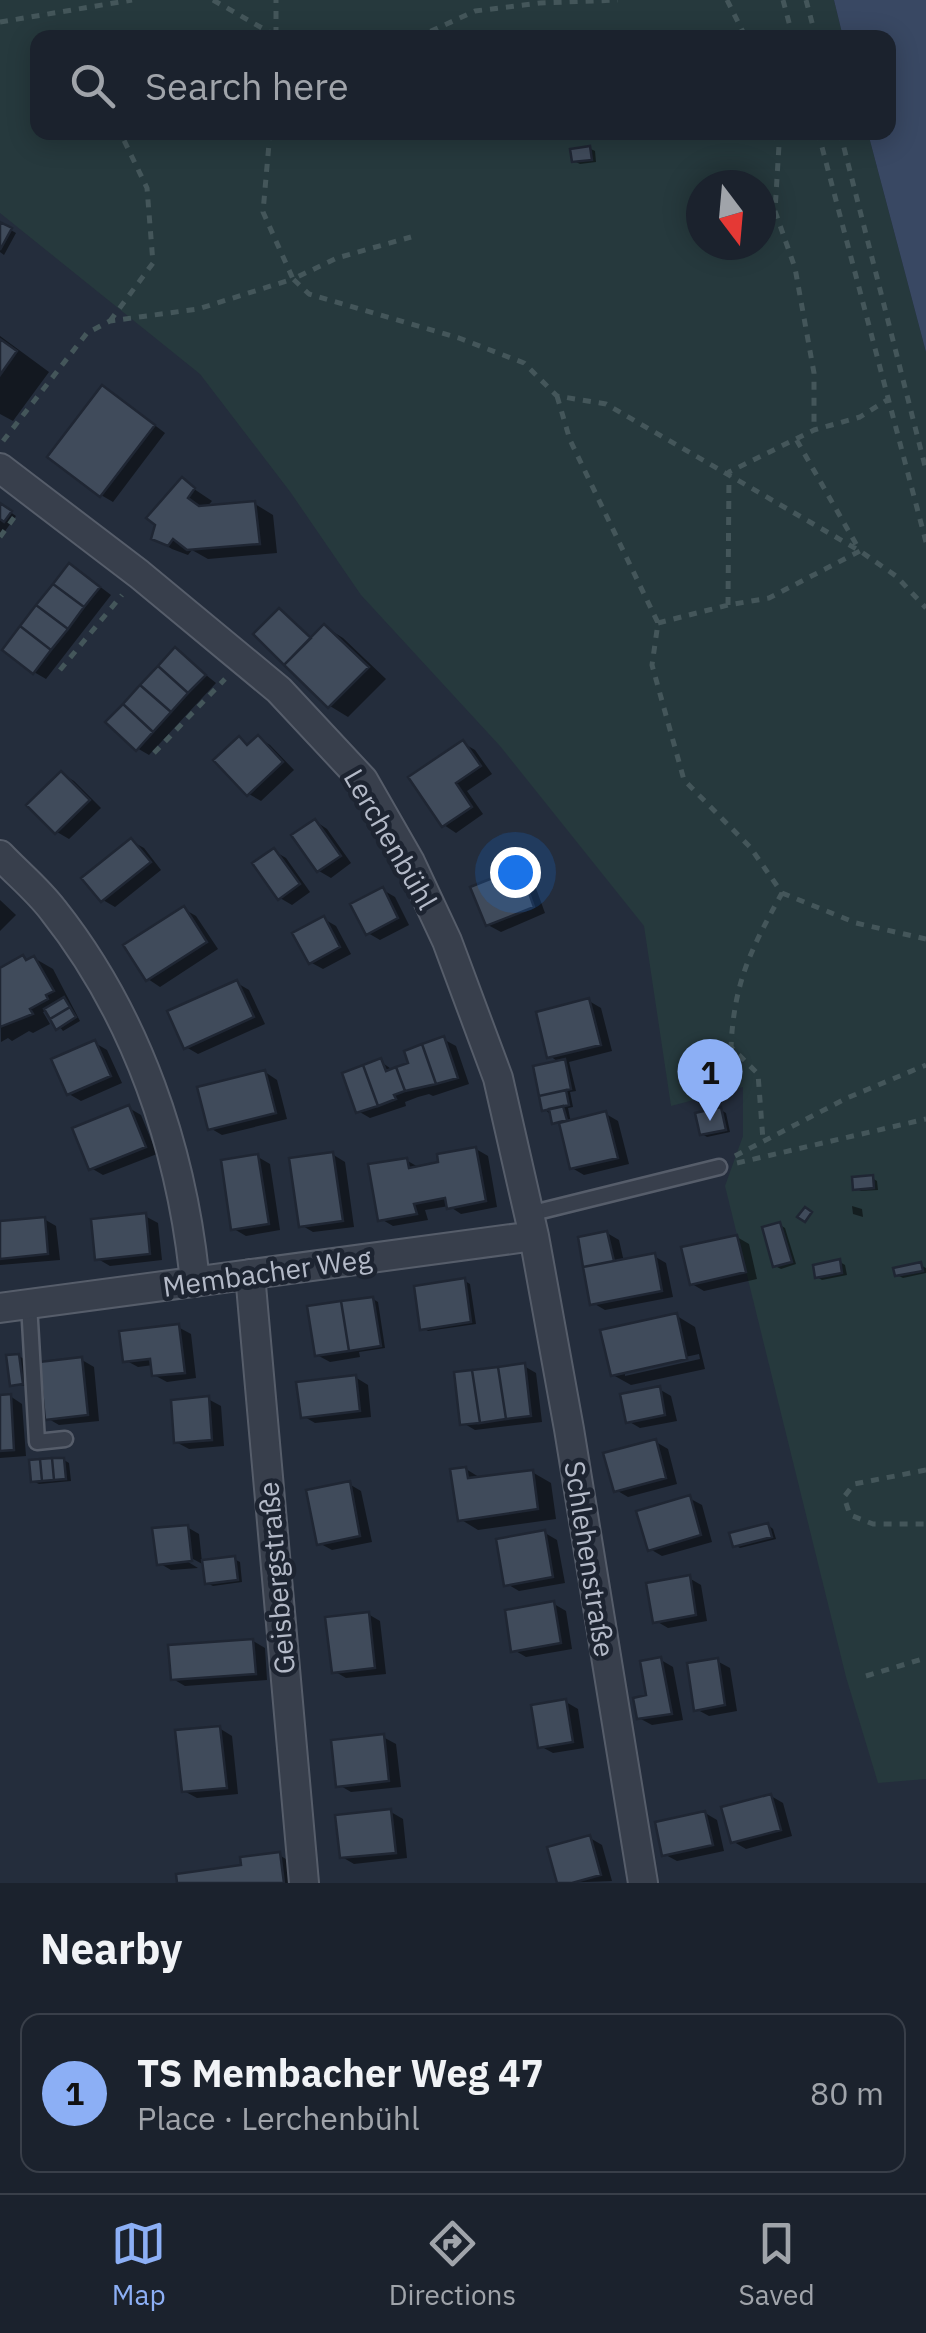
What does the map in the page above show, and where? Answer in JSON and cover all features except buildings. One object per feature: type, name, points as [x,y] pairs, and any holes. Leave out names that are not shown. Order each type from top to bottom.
[{"type":"street","name":"Lerchenbühl","points":[[0,468],[139,574],[279,690],[363,780],[410,862],[448,941],[498,1078],[532,1225]]},
{"type":"street","points":[[0,855],[53,909],[102,983],[145,1068],[174,1151],[189,1222],[195,1282]]},
{"type":"street","name":"Membacher Weg","points":[[0,1308],[250,1274],[532,1225]]},
{"type":"street","name":"Schlehenstraße","points":[[532,1225],[570,1429],[643,1883]]},
{"type":"street","name":"Geisbergstraße","points":[[250,1274],[304,1883]]},
{"type":"lane","points":[[532,1225],[719,1168]]},
{"type":"lane","points":[[29,1304],[37,1442],[65,1439]]},
{"type":"path","points":[[0,22],[132,0]]},
{"type":"path","points":[[213,0],[266,30]]},
{"type":"path","points":[[276,0],[276,30]]},
{"type":"path","points":[[433,30],[475,11],[618,0]]},
{"type":"path","points":[[727,0],[742,30]]},
{"type":"path","points":[[783,0],[791,30]]},
{"type":"path","points":[[806,0],[814,30]]},
{"type":"path","points":[[110,321],[153,262],[147,188],[124,140]]},
{"type":"path","points":[[269,140],[263,212],[293,279],[309,294],[459,338],[524,364],[557,396],[570,440],[658,623],[652,665],[684,780],[750,847],[782,893],[856,923],[926,938]]},
{"type":"path","points":[[777,140],[775,211],[796,268],[814,373],[814,430]]},
{"type":"path","points":[[820,140],[926,542]]},
{"type":"path","points":[[842,140],[926,470]]},
{"type":"path","points":[[0,444],[87,333],[110,321],[198,309],[293,279],[338,258],[411,237]]},
{"type":"path","points":[[557,396],[606,404],[729,472],[860,551],[896,576],[926,608]]},
{"type":"path","points":[[729,472],[814,430],[860,417],[888,400]]},
{"type":"path","points":[[796,439],[860,551]]},
{"type":"path","points":[[728,604],[729,472]]},
{"type":"path","points":[[658,623],[728,604],[769,598],[860,551]]},
{"type":"path","points":[[60,670],[139,574]]},
{"type":"path","points":[[154,753],[244,660]]},
{"type":"path","points":[[764,1140],[758,1074],[731,1047],[733,1004],[753,947],[782,893]]},
{"type":"path","points":[[719,1168],[764,1140],[926,1064]]},
{"type":"path","points":[[719,1168],[926,1118]]},
{"type":"path","points":[[926,1470],[854,1484],[844,1497],[850,1515],[873,1524],[926,1524]]},
{"type":"path","points":[[866,1676],[926,1658]]},
{"type":"green space","points":[[0,0],[834,0],[841,30],[30,30],[30,140],[870,140],[926,352],[926,1779],[878,1783],[846,1677],[725,1186],[743,1136],[743,1087],[671,1106],[644,926],[500,746],[361,595],[291,493],[200,374],[0,213]]},
{"type":"water","points":[[834,0],[926,0],[926,352],[870,140],[896,140],[896,30],[841,30]]},
{"type":"place","name":"TS Membacher Weg 47","points":[[710,1121]]}]
